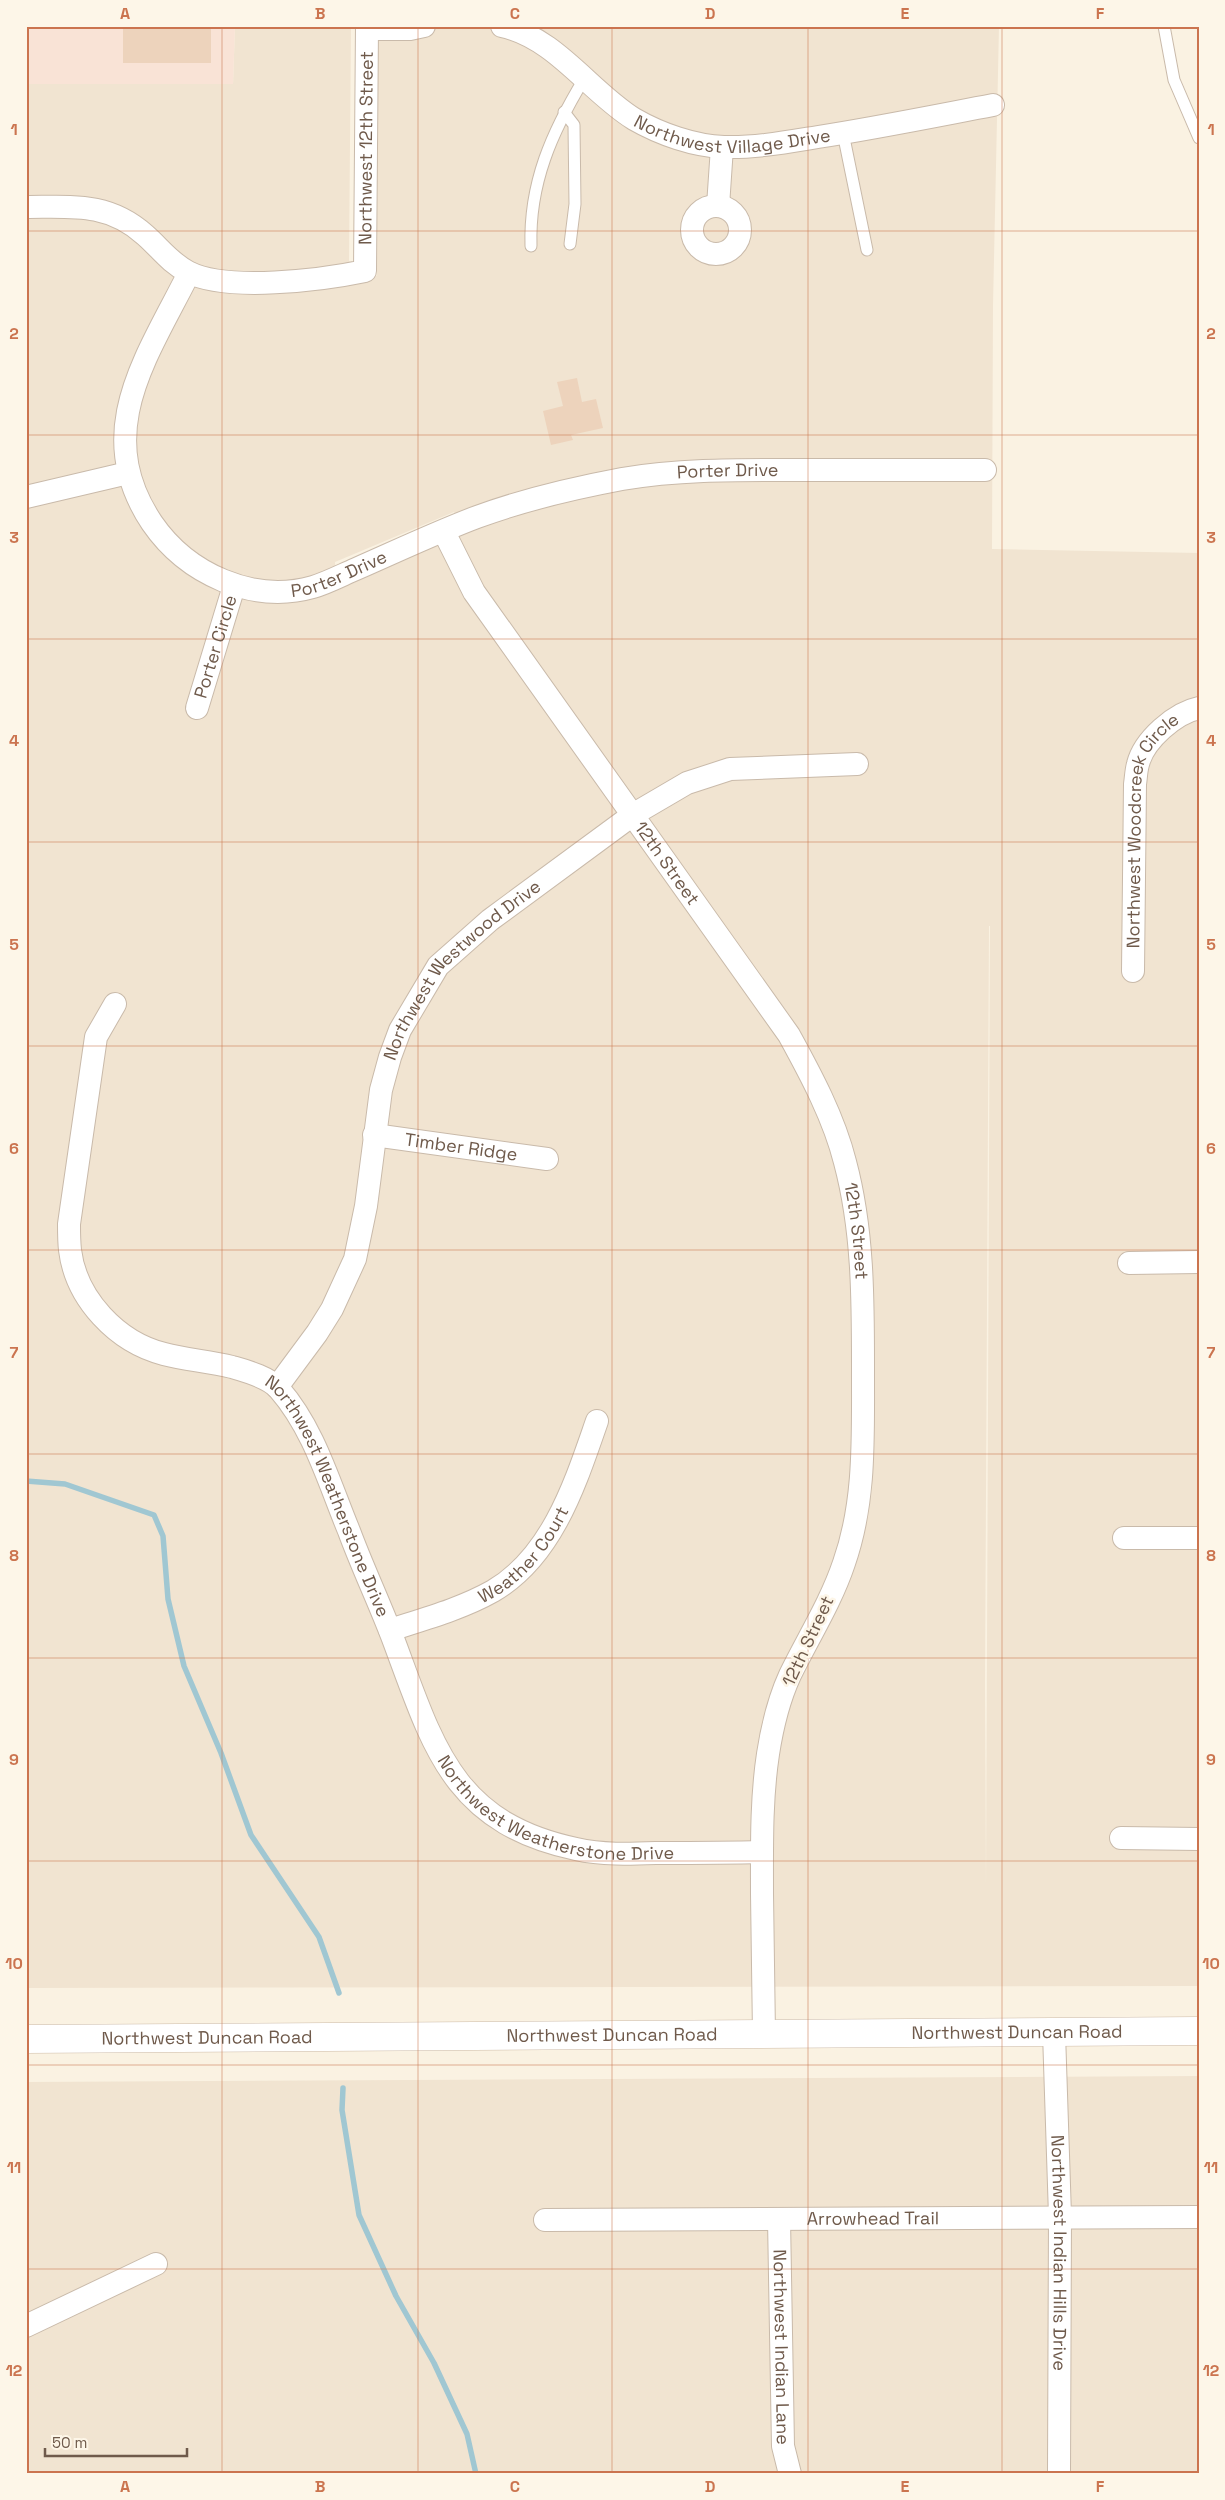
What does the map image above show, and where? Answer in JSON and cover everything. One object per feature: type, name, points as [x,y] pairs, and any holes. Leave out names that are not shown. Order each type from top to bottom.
[{"type":"street","points":[[367,28],[410,29],[424,26]]},
{"type":"street","name":"Northwest Village Drive","points":[[502,26],[532,38],[556,54],[616,108],[641,123],[673,137],[722,147],[774,144],[993,105]]},
{"type":"street","name":"Northwest 12th Street","points":[[189,273],[214,281],[240,283],[337,277],[364,271],[367,28]]},
{"type":"street","points":[[718,206],[722,147]]},
{"type":"street","points":[[26,207],[86,206],[111,213],[130,223],[170,261],[189,273]]},
{"type":"street","name":"Porter Drive","points":[[189,273],[135,380],[128,405],[125,426],[128,473],[139,504],[161,536],[206,573],[234,586],[274,592],[314,587],[477,517],[535,499],[606,483],[663,473],[704,470],[984,470]]},
{"type":"street","points":[[26,497],[128,473]]},
{"type":"street","name":"12th Street","points":[[444,532],[474,592],[634,814],[789,1035],[807,1067],[830,1117],[845,1160],[860,1246],[863,1332],[862,1477],[855,1521],[844,1563],[789,1678],[775,1722],[763,1795],[764,2034]]},
{"type":"street","name":"Porter Circle","points":[[197,708],[234,586]]},
{"type":"street","name":"Northwest Woodcreek Circle","points":[[1132,972],[1135,784],[1138,763],[1151,742],[1168,722],[1199,708]]},
{"type":"street","name":"Northwest Westwood Drive","points":[[278,1387],[318,1334],[355,1259],[366,1206],[381,1090],[400,1030],[438,966],[490,920],[634,814],[687,783],[730,769],[858,764]]},
{"type":"street","name":"Northwest Weatherstone Drive","points":[[115,1004],[96,1037],[69,1224],[70,1251],[78,1279],[90,1303],[110,1325],[134,1343],[163,1354],[221,1364],[249,1372],[278,1387],[310,1434],[390,1630],[424,1723],[442,1759],[461,1788],[482,1808],[511,1828],[541,1840],[577,1850],[609,1854],[762,1852]]},
{"type":"street","name":"Timber Ridge","points":[[374,1135],[547,1160]]},
{"type":"street","points":[[1129,1263],[1199,1262]]},
{"type":"street","name":"Weather Court","points":[[390,1630],[450,1611],[494,1590],[523,1566],[545,1541],[563,1508],[582,1464],[597,1421]]},
{"type":"street","points":[[1124,1538],[1199,1538]]},
{"type":"street","points":[[1121,1838],[1199,1839]]},
{"type":"street","name":"Northwest Duncan Road","points":[[26,2039],[1199,2031]]},
{"type":"street","name":"Northwest Indian Hills Drive","points":[[1054,2033],[1060,2216],[1059,2474]]},
{"type":"street","name":"Arrowhead Trail","points":[[545,2220],[1060,2216],[1199,2217]]},
{"type":"street","name":"Northwest Indian Lane","points":[[779,2219],[783,2446],[790,2474]]},
{"type":"street","points":[[26,2326],[156,2264]]},
{"type":"lane","points":[[1164,26],[1174,80],[1199,138]]},
{"type":"lane","points":[[531,246],[530,224],[538,173],[564,112],[584,79]]},
{"type":"lane","points":[[564,112],[574,125],[575,204],[570,244]]},
{"type":"lane","points":[[843,133],[867,250]]},
{"type":"shaded area","points":[[26,26],[235,26],[233,84],[26,84]]},
{"type":"shaded area","points":[[235,26],[351,26],[349,261],[377,276],[378,26],[704,26],[708,29],[721,26],[999,26],[993,306],[992,549],[1199,553],[1199,1986],[26,1988],[26,84],[233,84]],"holes":[[[454,512],[462,533],[336,587],[335,562]],[[990,926],[986,1887],[985,1685]]]},
{"type":"shaded area","points":[[1199,2076],[1199,2474],[26,2474],[26,2082]]},
{"type":"building","points":[[123,26],[211,26],[211,63],[123,63]]},
{"type":"building","points":[[577,378],[582,402],[596,399],[603,428],[571,435],[573,440],[551,445],[543,411],[563,406],[557,382]]},
{"type":"waterway","points":[[26,1481],[65,1484],[154,1515],[163,1536],[168,1599],[184,1666],[221,1753],[251,1835],[319,1937],[339,1993]]},
{"type":"waterway","points":[[343,2088],[342,2110],[359,2215],[396,2296],[434,2363],[467,2434],[476,2474]]}]
